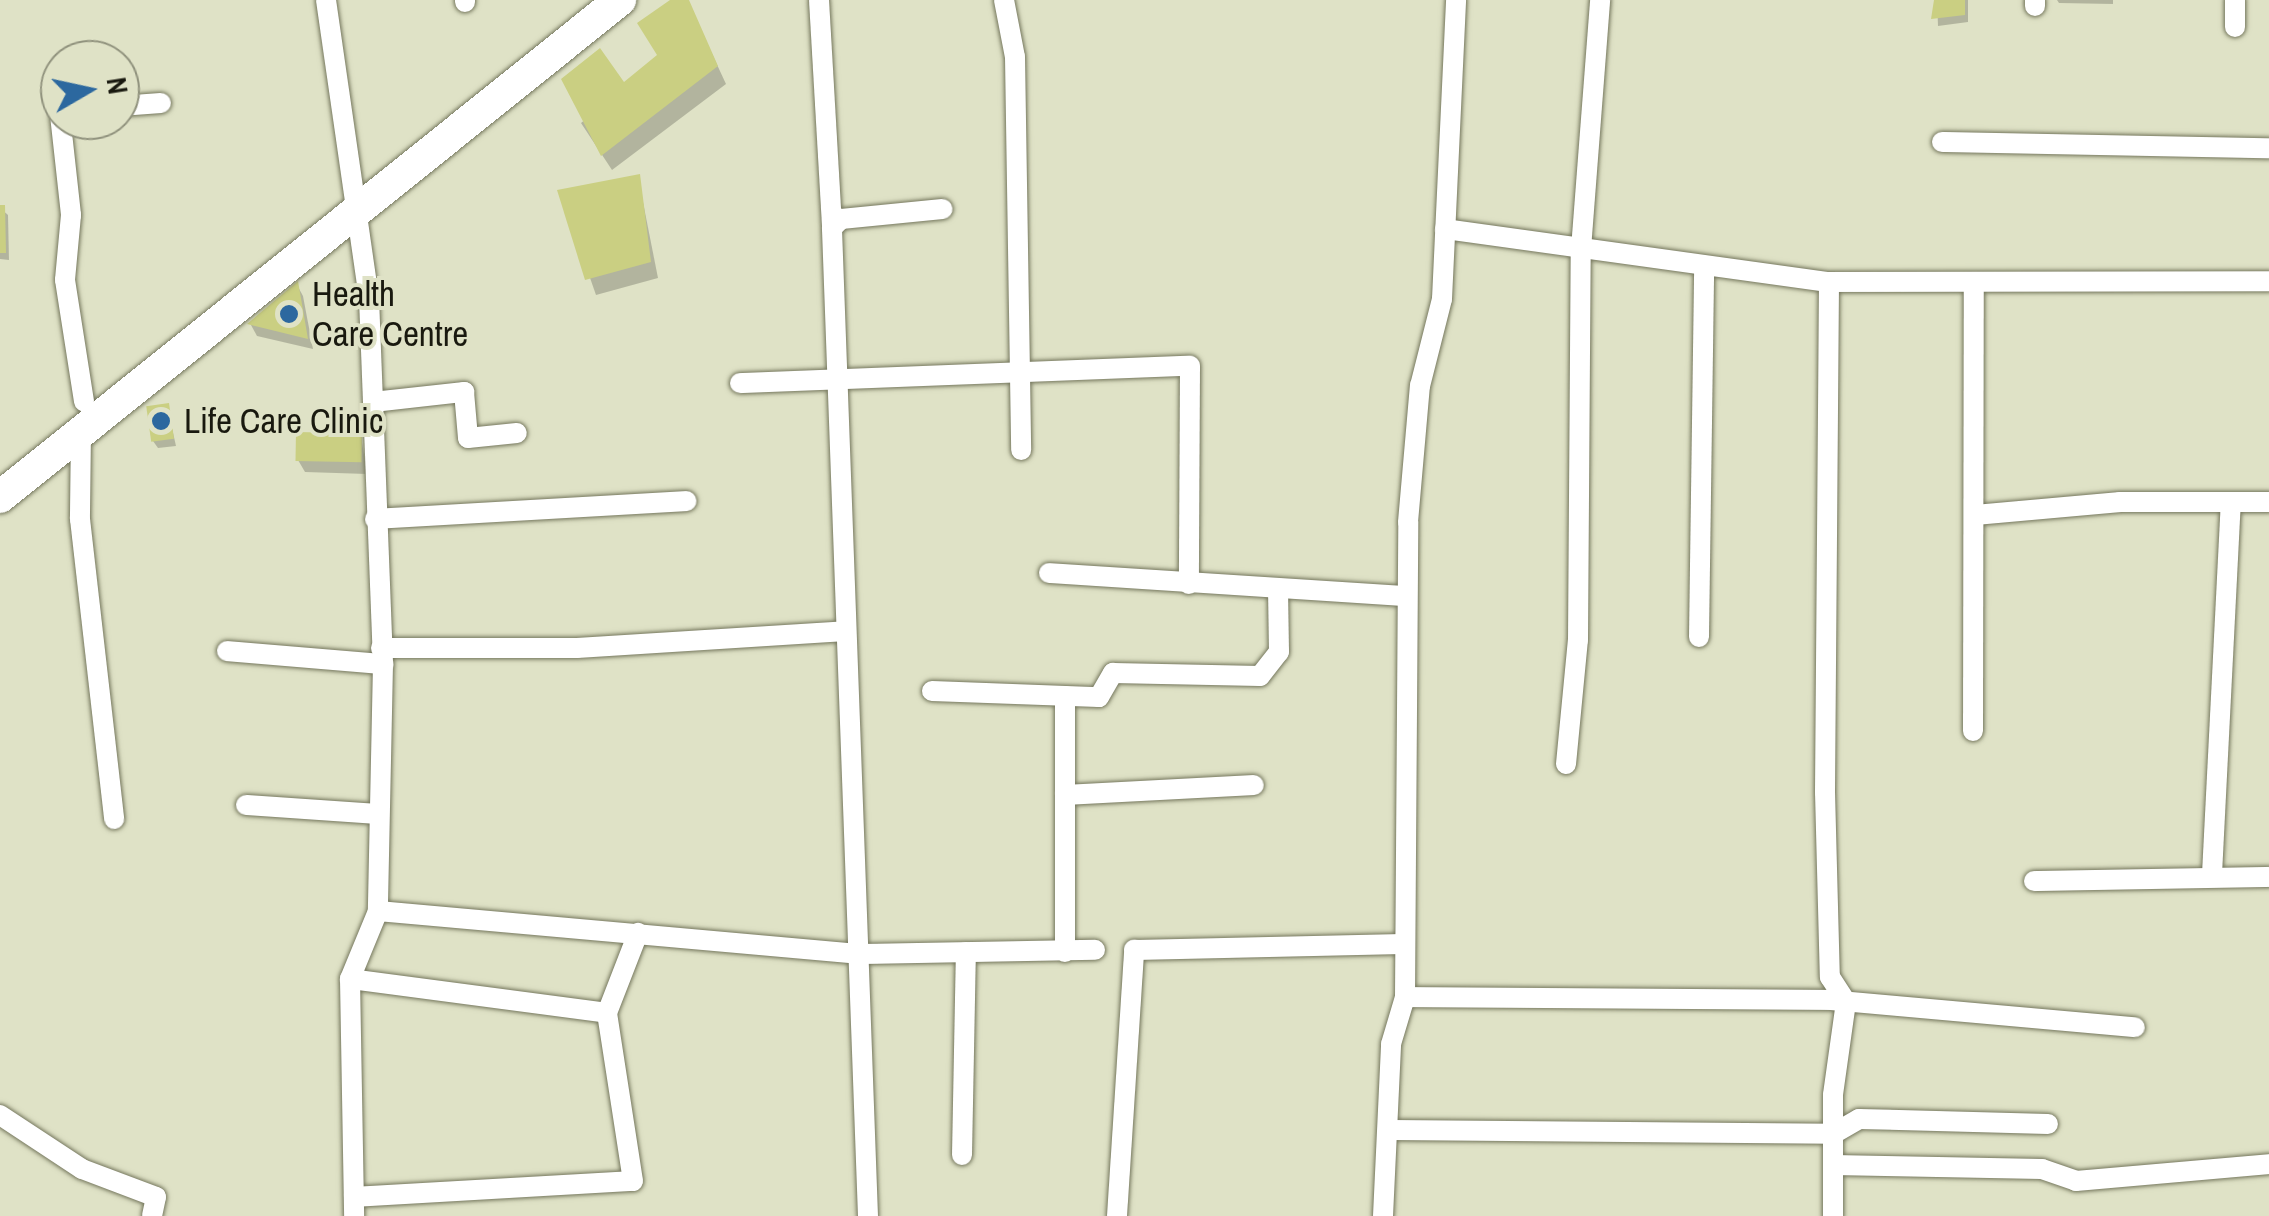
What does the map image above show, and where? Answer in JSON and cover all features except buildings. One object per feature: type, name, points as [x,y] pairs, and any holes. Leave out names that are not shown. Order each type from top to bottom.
[{"type":"main road","points":[[0,497],[82,416],[357,195],[584,0]]},
{"type":"main road","points":[[357,195],[620,0]]},
{"type":"main road","points":[[0,468],[82,416]]},
{"type":"street","points":[[326,0],[357,195],[373,402],[382,656],[378,911],[350,979],[354,1206],[633,1181],[607,1013],[638,933]]},
{"type":"street","points":[[819,0],[839,381],[851,899],[865,954],[868,1216]]},
{"type":"street","points":[[1004,0],[1015,57],[1025,371],[1021,450]]},
{"type":"street","points":[[1383,1216],[1391,1130],[1391,1044],[1406,997],[1404,596],[1420,386],[1435,355],[1456,0]]},
{"type":"street","points":[[1566,764],[1578,640],[1581,249],[1600,0]]},
{"type":"street","points":[[2235,0],[2235,26]]},
{"type":"street","points":[[140,105],[162,103]]},
{"type":"street","points":[[62,140],[70,215],[65,280],[82,416],[80,519],[114,819]]},
{"type":"street","points":[[1942,142],[2269,148]]},
{"type":"street","points":[[832,228],[841,219],[943,209]]},
{"type":"street","points":[[1445,229],[1704,268],[1829,282],[1974,286],[2269,280]]},
{"type":"street","points":[[1699,637],[1704,268]]},
{"type":"street","points":[[1829,282],[1824,792],[1830,977],[1846,1002],[1832,1134],[1833,1216]]},
{"type":"street","points":[[1973,731],[1974,286]]},
{"type":"street","points":[[740,383],[1190,366],[1188,584]]},
{"type":"street","points":[[373,402],[464,392],[468,438],[517,434]]},
{"type":"street","points":[[375,518],[686,501]]},
{"type":"street","points":[[1975,515],[2269,502]]},
{"type":"street","points":[[2212,874],[2231,503]]},
{"type":"street","points":[[1050,573],[1404,596]]},
{"type":"street","points":[[932,690],[1098,696],[1113,673],[1260,676],[1278,652],[1278,590]]},
{"type":"street","points":[[227,652],[382,656],[844,630]]},
{"type":"street","points":[[1065,696],[1066,952]]},
{"type":"street","points":[[1065,795],[1254,785]]},
{"type":"street","points":[[246,804],[378,814]]},
{"type":"street","points":[[2034,881],[2212,874],[2269,877]]},
{"type":"street","points":[[378,911],[865,954],[1095,950]]},
{"type":"street","points":[[1117,1216],[1134,950],[1404,944]]},
{"type":"street","points":[[962,1155],[966,952]]},
{"type":"street","points":[[350,979],[607,1013]]},
{"type":"street","points":[[1406,997],[1846,1002],[2135,1027]]},
{"type":"street","points":[[0,1114],[82,1170],[156,1196],[152,1216]]},
{"type":"street","points":[[1391,1130],[1832,1134],[1859,1119],[2048,1124]]},
{"type":"street","points":[[1833,1165],[2042,1169],[2076,1181],[2269,1164]]},
{"type":"place","name":"Health Care Centre","points":[[289,314]]},
{"type":"place","name":"Life Care Clinic","points":[[161,421]]}]
